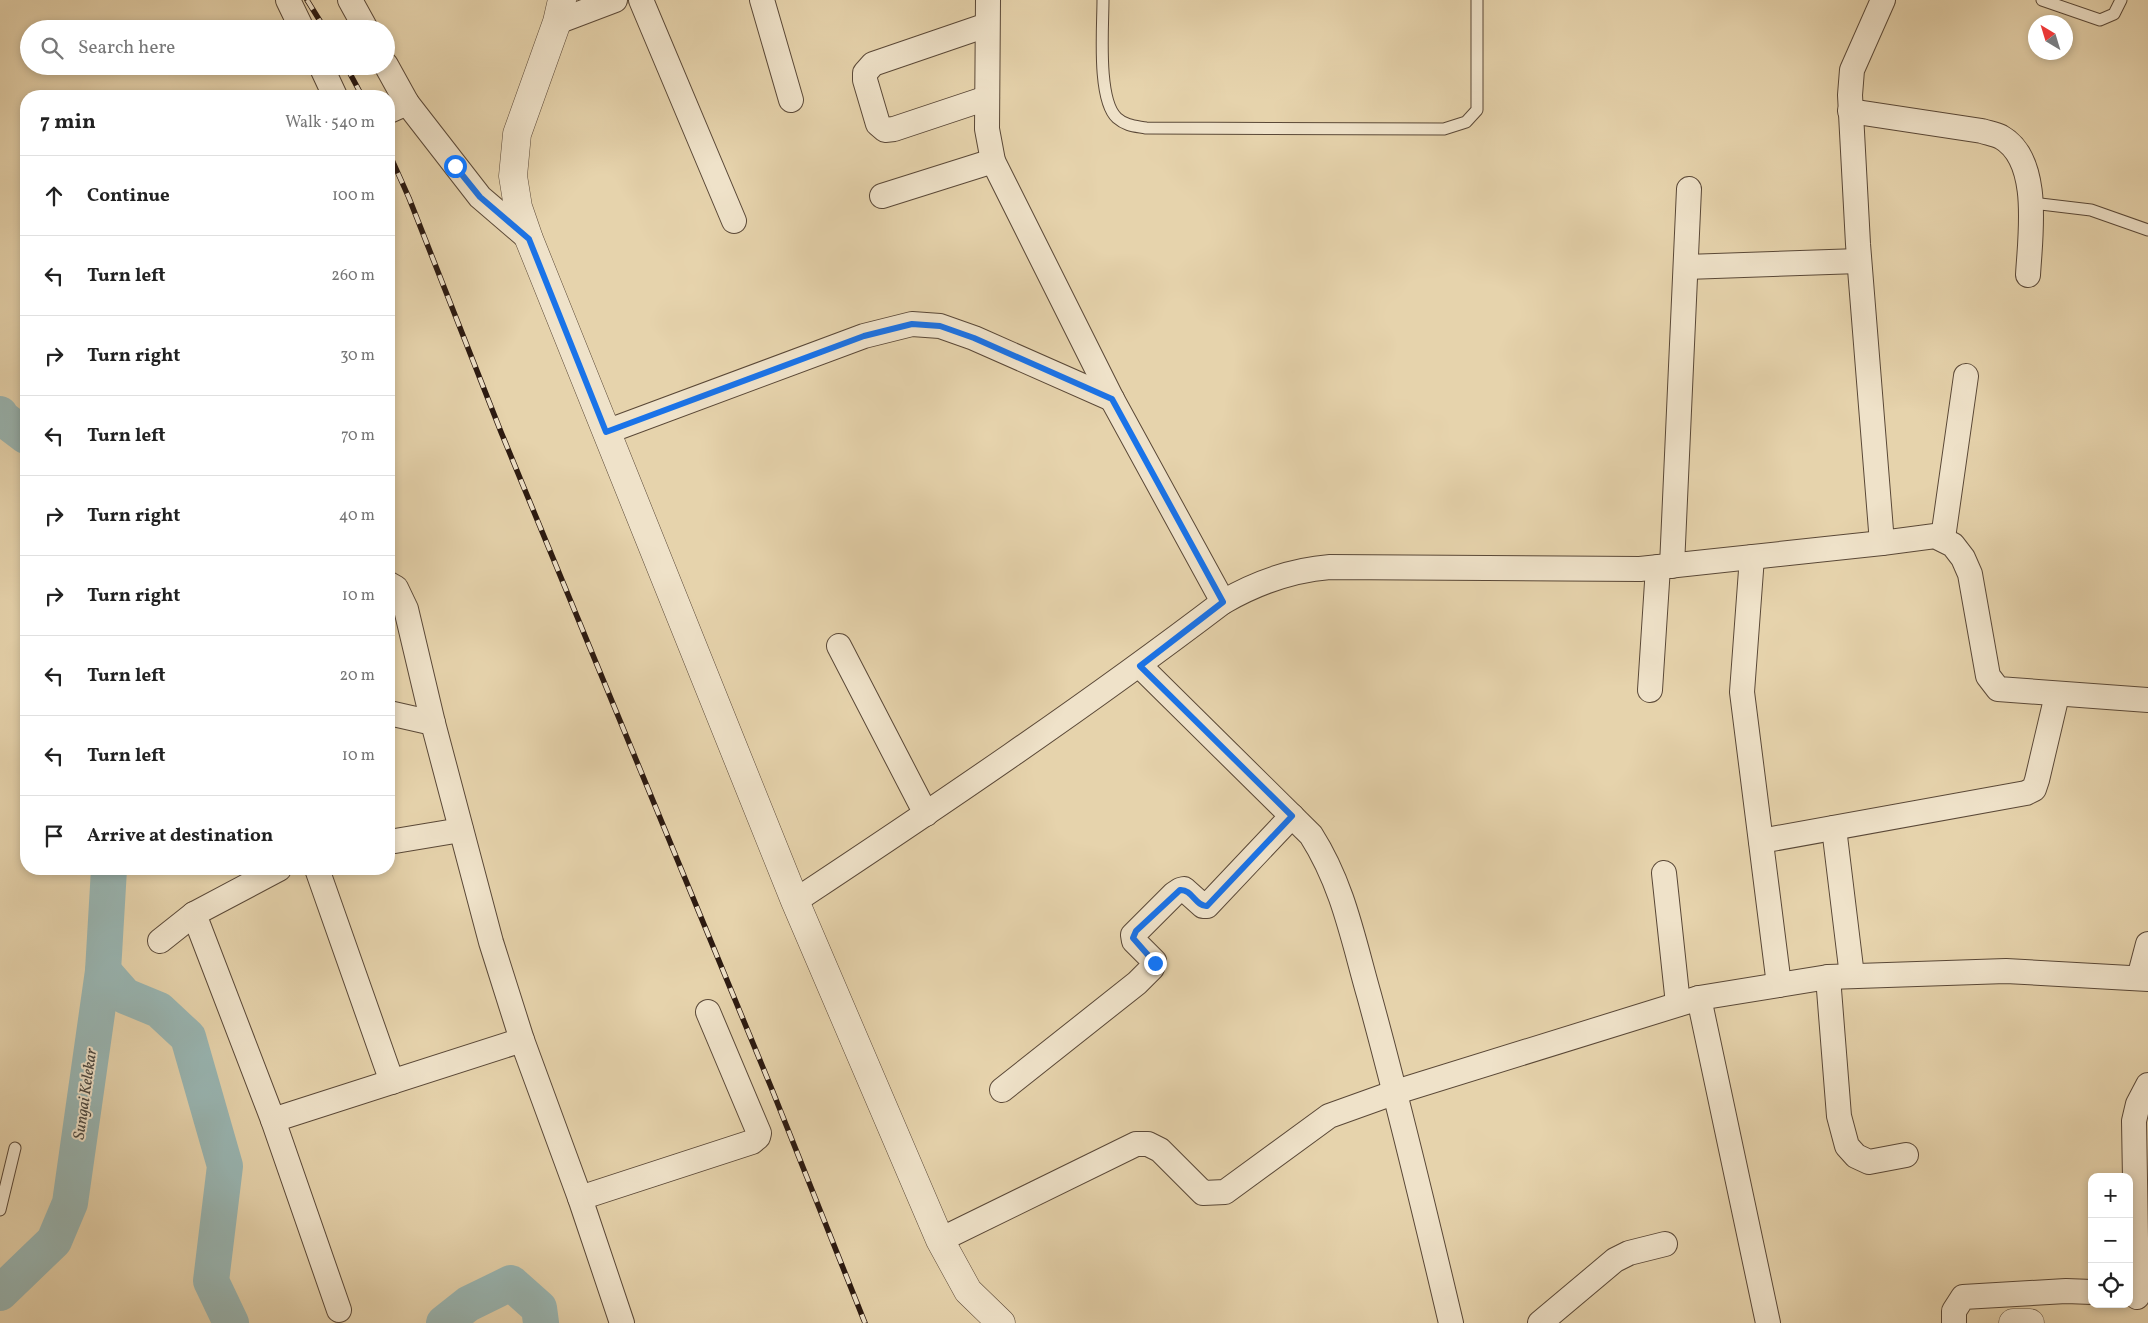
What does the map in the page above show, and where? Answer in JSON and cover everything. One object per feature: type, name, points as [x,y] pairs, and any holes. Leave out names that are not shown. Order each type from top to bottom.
[{"type":"street","points":[[288,0],[298,20]]},
{"type":"street","points":[[350,0],[361,20]]},
{"type":"street","points":[[615,0],[559,11],[517,134],[513,176],[518,207],[606,432],[796,901],[940,1240],[968,1291],[1001,1323]]},
{"type":"street","points":[[641,0],[734,221]]},
{"type":"street","points":[[762,0],[791,100]]},
{"type":"street","points":[[988,0],[987,98],[988,129],[993,161],[1112,399],[1223,602]]},
{"type":"street","points":[[1882,543],[1859,261],[1850,111],[1852,70],[1883,0]]},
{"type":"street","points":[[987,25],[873,64],[865,73],[864,80],[878,124],[885,130],[894,129],[987,98]]},
{"type":"street","points":[[324,75],[332,90]]},
{"type":"street","points":[[389,75],[393,90]]},
{"type":"street","points":[[398,107],[480,197],[529,239]]},
{"type":"street","points":[[1850,111],[1982,131],[2001,137],[2011,146],[2020,158],[2031,192],[2028,275]]},
{"type":"street","points":[[882,196],[993,161]]},
{"type":"street","points":[[1650,690],[1665,567],[1686,267],[1689,189]]},
{"type":"street","points":[[1686,267],[1859,261]]},
{"type":"street","points":[[606,432],[864,336],[912,324],[940,326],[974,338],[1112,399]]},
{"type":"street","points":[[1943,538],[1966,376]]},
{"type":"street","points":[[796,901],[1140,666],[1223,602],[1284,574],[1308,568],[1640,569],[1935,536],[1943,538],[1953,545],[1963,558],[1970,574],[1988,676],[1993,685],[2004,691],[2148,700]]},
{"type":"street","points":[[1752,557],[1742,692],[1778,985]]},
{"type":"street","points":[[395,587],[406,609],[433,723],[491,942],[522,1040],[580,1198],[622,1323]]},
{"type":"street","points":[[839,646],[926,814]]},
{"type":"street","points":[[1140,666],[1311,835],[1326,858],[1337,882],[1396,1092],[1451,1323]]},
{"type":"street","points":[[1761,840],[2026,793],[2034,788],[2037,780],[2057,695]]},
{"type":"street","points":[[395,714],[433,723]]},
{"type":"street","points":[[1002,1090],[1137,983],[1155,965],[1154,961],[1134,941],[1133,935],[1174,894],[1184,890],[1203,906],[1207,906],[1292,816]]},
{"type":"street","points":[[1834,828],[1852,976]]},
{"type":"street","points":[[395,841],[461,830]]},
{"type":"street","points":[[1664,873],[1689,1001],[1768,1323]]},
{"type":"street","points":[[160,941],[194,914],[268,875]]},
{"type":"street","points":[[319,875],[392,1082]]},
{"type":"street","points":[[194,914],[273,1120],[339,1310]]},
{"type":"street","points":[[940,1240],[1136,1144],[1148,1144],[1160,1150],[1203,1193],[1225,1192],[1329,1116],[1396,1092],[1689,1001],[1828,977],[2006,970],[2144,978],[2148,944]]},
{"type":"street","points":[[1828,977],[1839,1116],[1847,1146],[1856,1156],[1869,1162],[1906,1155]]},
{"type":"street","points":[[580,1198],[757,1139],[759,1133],[708,1012]]},
{"type":"street","points":[[273,1120],[522,1040]]},
{"type":"street","points":[[2138,1298],[2134,1121],[2138,1104],[2148,1085]]},
{"type":"street","points":[[1540,1323],[1615,1260],[1629,1253],[1665,1244]]},
{"type":"street","points":[[1954,1323],[1954,1311],[1963,1297],[2066,1291],[2088,1292]]},
{"type":"street","points":[[2013,1323],[2030,1323]]},
{"type":"lane","points":[[1103,0],[1104,88],[1107,104],[1116,117],[1128,125],[1146,128],[1415,129],[1444,129],[1466,122],[1477,110],[1477,0]]},
{"type":"lane","points":[[2042,0],[2100,20],[2114,14],[2121,0]]},
{"type":"lane","points":[[2032,203],[2091,210],[2148,230]]},
{"type":"lane","points":[[0,1210],[15,1148]]},
{"type":"waterway","name":"Sungai Kelekar","points":[[0,414],[2,418],[20,432]]},
{"type":"waterway","name":"Sungai Kelekar","points":[[0,1293],[54,1241],[70,1203],[103,971],[109,875]]},
{"type":"waterway","points":[[103,971],[125,996],[159,1010],[188,1037],[225,1166],[211,1281],[231,1323]]},
{"type":"waterway","points":[[444,1323],[468,1304],[511,1283],[539,1308],[541,1323]]},
{"type":"railway","points":[[307,0],[319,20]]},
{"type":"railway","points":[[351,75],[359,90]]},
{"type":"railway","points":[[395,166],[501,432],[771,1087],[865,1323]]},
{"type":"route","points":[[455,166],[480,197],[529,239],[606,432],[864,336],[912,324],[940,326],[974,338],[1112,399],[1223,602],[1140,666],[1292,816],[1207,906],[1203,906],[1187,890],[1180,890],[1136,931],[1133,935],[1134,941],[1155,963]]}]
